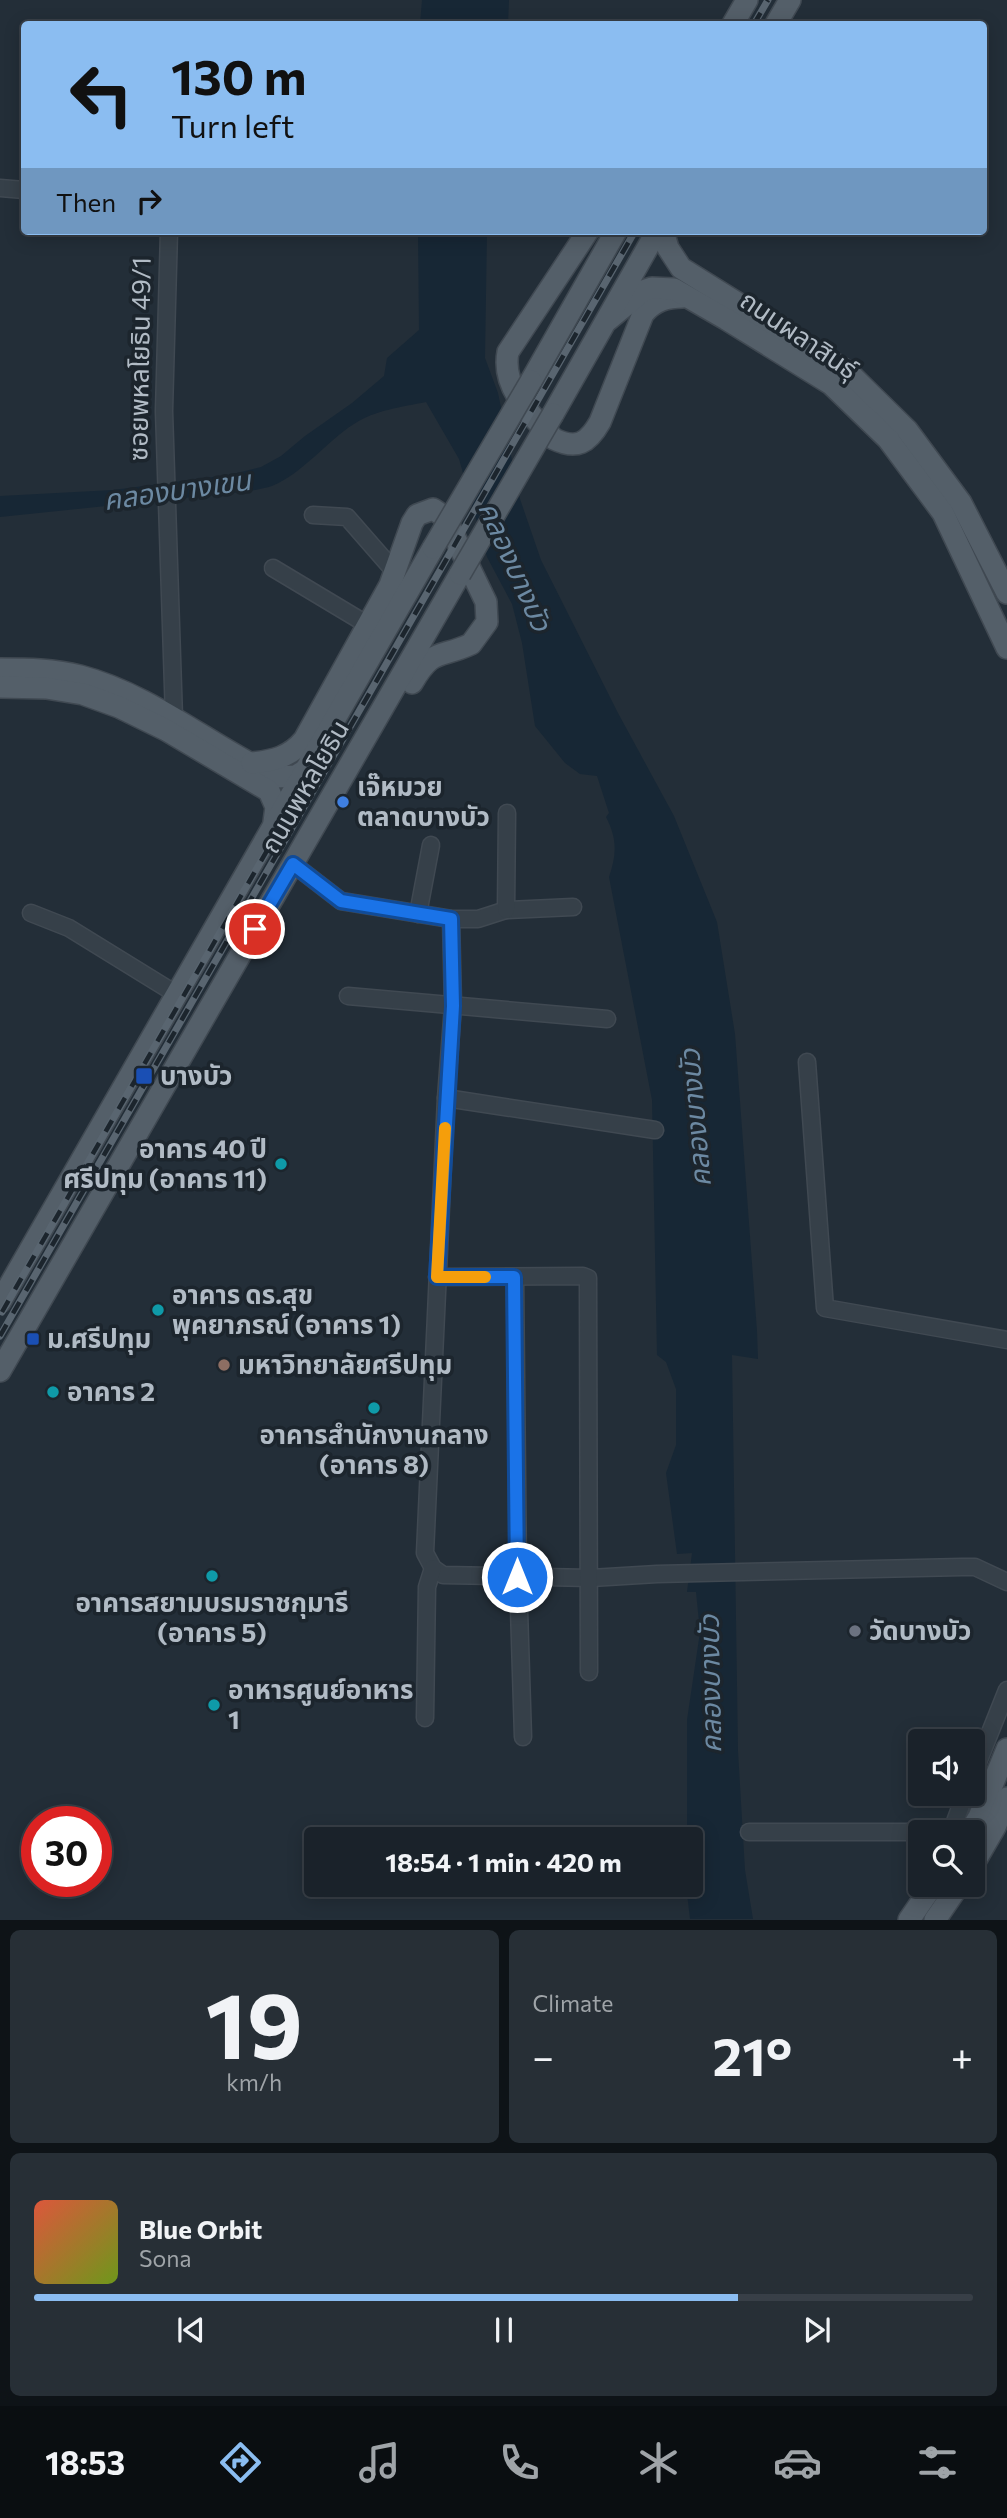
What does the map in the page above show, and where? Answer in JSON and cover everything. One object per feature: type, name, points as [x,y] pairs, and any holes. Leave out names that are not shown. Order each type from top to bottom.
[{"type":"main road","points":[[735,21],[747,0]]},
{"type":"main road","points":[[777,21],[790,0]]},
{"type":"main road","points":[[585,235],[508,352],[505,366],[512,388],[554,439],[563,444],[575,444],[586,442],[592,435],[600,422],[643,314],[650,306],[675,295]]},
{"type":"main road","name":"ถนนพหลโยธิน","points":[[0,1302],[614,235]]},
{"type":"main road","name":"ถนนพหลโยธิน","points":[[0,1371],[655,235]]},
{"type":"main road","name":"ถนนผลาสินธุ์","points":[[664,235],[668,248],[681,268],[731,311],[831,384],[888,439],[943,513],[1007,648]]},
{"type":"main road","points":[[675,295],[681,268]]},
{"type":"main road","points":[[608,320],[643,291],[652,288],[675,295]]},
{"type":"main road","name":"ถนนผลาสินธุ์","points":[[675,295],[731,311],[848,372],[907,429],[961,503],[1007,593]]},
{"type":"main road","points":[[252,763],[284,757],[296,750],[304,740],[395,572],[417,514],[433,509],[440,513],[445,517],[486,602],[487,622],[471,644],[442,652],[426,661],[329,826],[306,841]]},
{"type":"main road","points":[[0,669],[43,670],[80,676],[116,689],[147,713]]},
{"type":"main road","points":[[0,687],[46,688],[83,694],[147,713],[276,777],[296,776],[304,771]]},
{"type":"main road","points":[[170,724],[269,791],[276,807],[274,824]]},
{"type":"main road","points":[[975,1820],[979,1817],[1007,1749]]},
{"type":"main road","points":[[985,1844],[1007,1798]]},
{"type":"main road","points":[[909,1920],[925,1897]]},
{"type":"main road","points":[[935,1920],[951,1897]]},
{"type":"street","points":[[0,188],[21,190]]},
{"type":"street","name":"ซอยพหลโยธิน 49/1","points":[[169,235],[164,411],[169,525],[170,724]]},
{"type":"street","points":[[313,515],[347,517],[395,572]]},
{"type":"street","points":[[273,568],[368,625]]},
{"type":"street","points":[[506,910],[507,813]]},
{"type":"street","points":[[418,914],[431,845]]},
{"type":"street","points":[[293,864],[341,901],[418,914],[451,919],[478,919],[506,910],[573,907]]},
{"type":"street","points":[[31,913],[69,928],[176,994]]},
{"type":"street","points":[[451,919],[453,1006],[446,1098],[425,1553],[433,1568],[443,1575],[591,1578],[657,1574],[975,1567],[1007,1582]]},
{"type":"street","points":[[348,996],[607,1020]]},
{"type":"street","points":[[807,1062],[825,1308],[1007,1340]]},
{"type":"street","points":[[446,1098],[655,1130]]},
{"type":"street","points":[[437,1277],[583,1276],[588,1278],[590,1283],[589,1672]]},
{"type":"street","points":[[514,1277],[517,1577],[523,1737]]},
{"type":"street","points":[[425,1718],[427,1587],[433,1568]]},
{"type":"street","points":[[985,1745],[1007,1690]]},
{"type":"street","points":[[749,1832],[908,1832]]},
{"type":"water","points":[[422,0],[509,0],[508,21],[420,21]]},
{"type":"water","points":[[418,235],[487,235],[485,358],[498,393],[520,499],[541,560],[618,713],[674,816],[717,922],[735,1034],[757,1331],[758,1359],[732,1355],[738,1751],[745,1870],[753,1919],[690,1919],[687,1897],[703,1897],[703,1827],[687,1827],[687,1720],[700,1632],[696,1592],[687,1592],[692,1553],[677,1554],[666,1473],[676,1445],[676,1389],[666,1362],[657,1355],[652,1100],[609,877],[615,846],[606,817],[609,813],[597,776],[580,774],[565,763],[535,726],[522,643],[512,604],[487,557],[459,459],[426,402],[362,419],[294,474],[270,487],[0,517],[0,496],[113,490],[229,475],[261,467],[281,456],[384,376],[387,358],[419,330]]},
{"type":"railway","points":[[756,21],[768,0]]},
{"type":"railway","points":[[0,1336],[633,235]]},
{"type":"railway","points":[[2,1312],[319,760]]},
{"type":"slow traffic","points":[[445,1128],[437,1277],[485,1277]]},
{"type":"place","name":"เจ๊หมวย ตลาดบางบัว","points":[[343,802]]},
{"type":"place","name":"บางบัว","points":[[144,1076]]},
{"type":"place","name":"อาคาร 40 ปี ศรีปทุม (อาคาร 11)","points":[[281,1164]]},
{"type":"place","name":"อาคาร ดร.สุข พุคยาภรณ์ (อาคาร 1)","points":[[158,1310]]},
{"type":"place","name":"ม.ศรีปทุม","points":[[33,1339]]},
{"type":"place","name":"มหาวิทยาลัยศรีปทุม","points":[[224,1365]]},
{"type":"place","name":"อาคาร 2","points":[[53,1392]]},
{"type":"place","name":"อาคารสำนักงานกลาง (อาคาร 8)","points":[[374,1408]]},
{"type":"place","name":"อาคารสยามบรมราชกุมารี (อาคาร 5)","points":[[212,1576]]},
{"type":"place","name":"วัดบางบัว","points":[[855,1631]]},
{"type":"place","name":"อาหารศูนย์อาหาร 1","points":[[214,1705]]},
{"type":"route","points":[[255,929],[293,864],[341,901],[451,919],[453,1006],[437,1277],[514,1277],[517,1577]]},
{"type":"water label","name":"คลองบางเขน","points":[[177,490]]},
{"type":"water label","name":"คลองบางบัว","points":[[515,566]]},
{"type":"water label","name":"คลองบางบัว","points":[[695,1118]]},
{"type":"water label","name":"คลองบางบัว","points":[[710,1684]]}]
